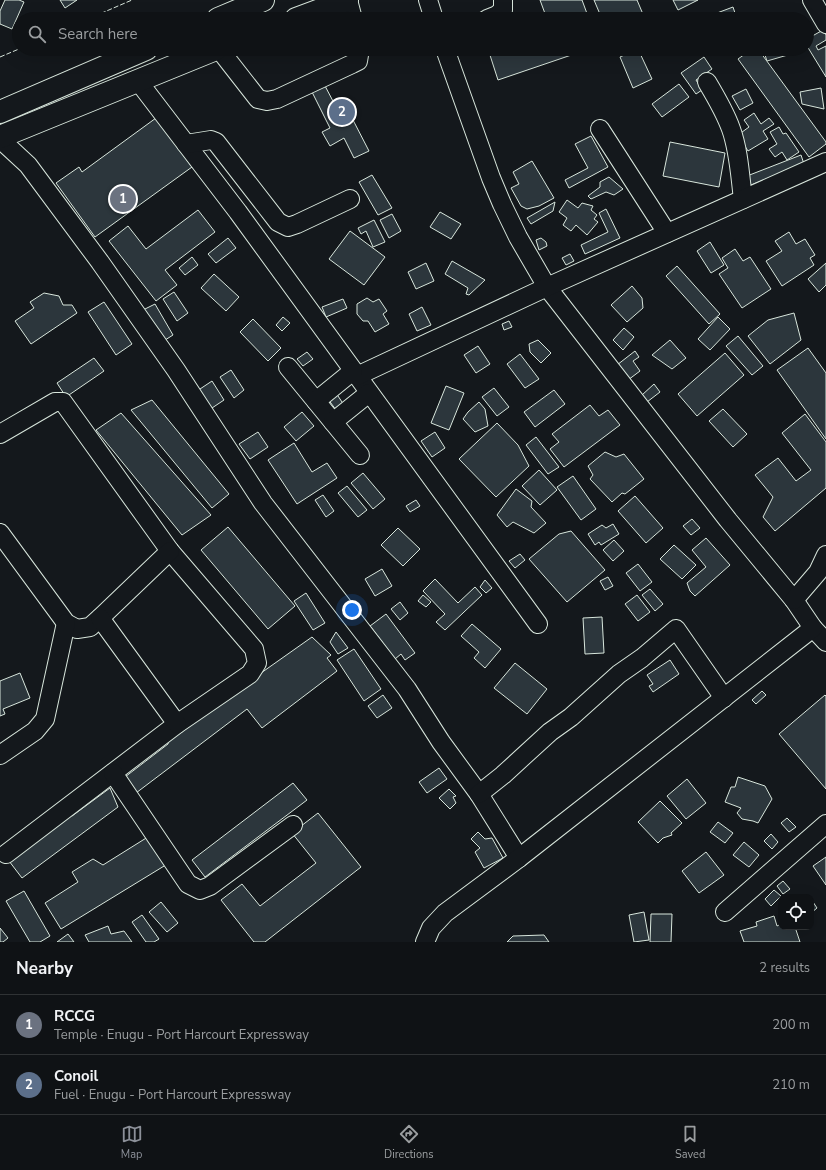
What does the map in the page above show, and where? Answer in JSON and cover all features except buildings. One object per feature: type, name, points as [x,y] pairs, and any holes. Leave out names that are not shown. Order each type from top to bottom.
[{"type":"highway","points":[[235,12],[263,0]]},
{"type":"highway","points":[[315,12],[348,0]]},
{"type":"highway","points":[[0,112],[130,56]]},
{"type":"highway","points":[[0,138],[200,56]]},
{"type":"street","points":[[348,0],[351,12]]},
{"type":"street","points":[[428,0],[432,12]]},
{"type":"street","points":[[501,12],[503,10],[503,0]]},
{"type":"street","points":[[812,0],[826,22]]},
{"type":"street","points":[[223,56],[258,99],[267,101],[277,99],[352,64],[358,61],[359,56]]},
{"type":"street","points":[[447,56],[491,178],[502,204],[518,237],[547,287],[728,520],[794,600],[813,628],[826,642]]},
{"type":"street","points":[[138,81],[238,212],[538,624]]},
{"type":"street","points":[[707,82],[723,109],[731,130],[743,199]]},
{"type":"street","points":[[600,129],[667,233]]},
{"type":"street","points":[[0,138],[28,165],[100,262],[176,370],[263,503],[407,689],[441,742],[480,794],[519,858]]},
{"type":"street","points":[[186,144],[211,140],[216,142],[278,222],[288,227],[350,199]]},
{"type":"street","points":[[316,401],[355,374],[826,162]]},
{"type":"street","points":[[288,367],[360,455]]},
{"type":"street","points":[[333,422],[369,393]]},
{"type":"street","points":[[0,434],[55,402],[63,402],[170,551],[254,649],[257,663],[250,674],[177,724],[6,854]]},
{"type":"street","points":[[0,533],[66,623],[77,629],[90,626],[100,618],[170,551]]},
{"type":"street","points":[[794,600],[818,572],[826,555]]},
{"type":"street","points":[[100,618],[177,724]]},
{"type":"street","points":[[0,755],[35,731],[45,719],[66,623]]},
{"type":"street","points":[[425,942],[431,928],[445,913],[519,858],[813,628]]},
{"type":"street","points":[[480,794],[503,776],[550,732],[572,717],[619,674],[642,658],[676,629],[724,698]]},
{"type":"street","points":[[113,773],[188,884],[200,890],[210,886],[293,825]]},
{"type":"street","points":[[725,912],[826,824]]},
{"type":"fence","points":[[104,12],[132,0]]},
{"type":"fence","points":[[0,57],[12,52]]},
{"type":"place","name":"Conoil","points":[[342,112]]},
{"type":"place","name":"RCCG","points":[[123,199]]}]
